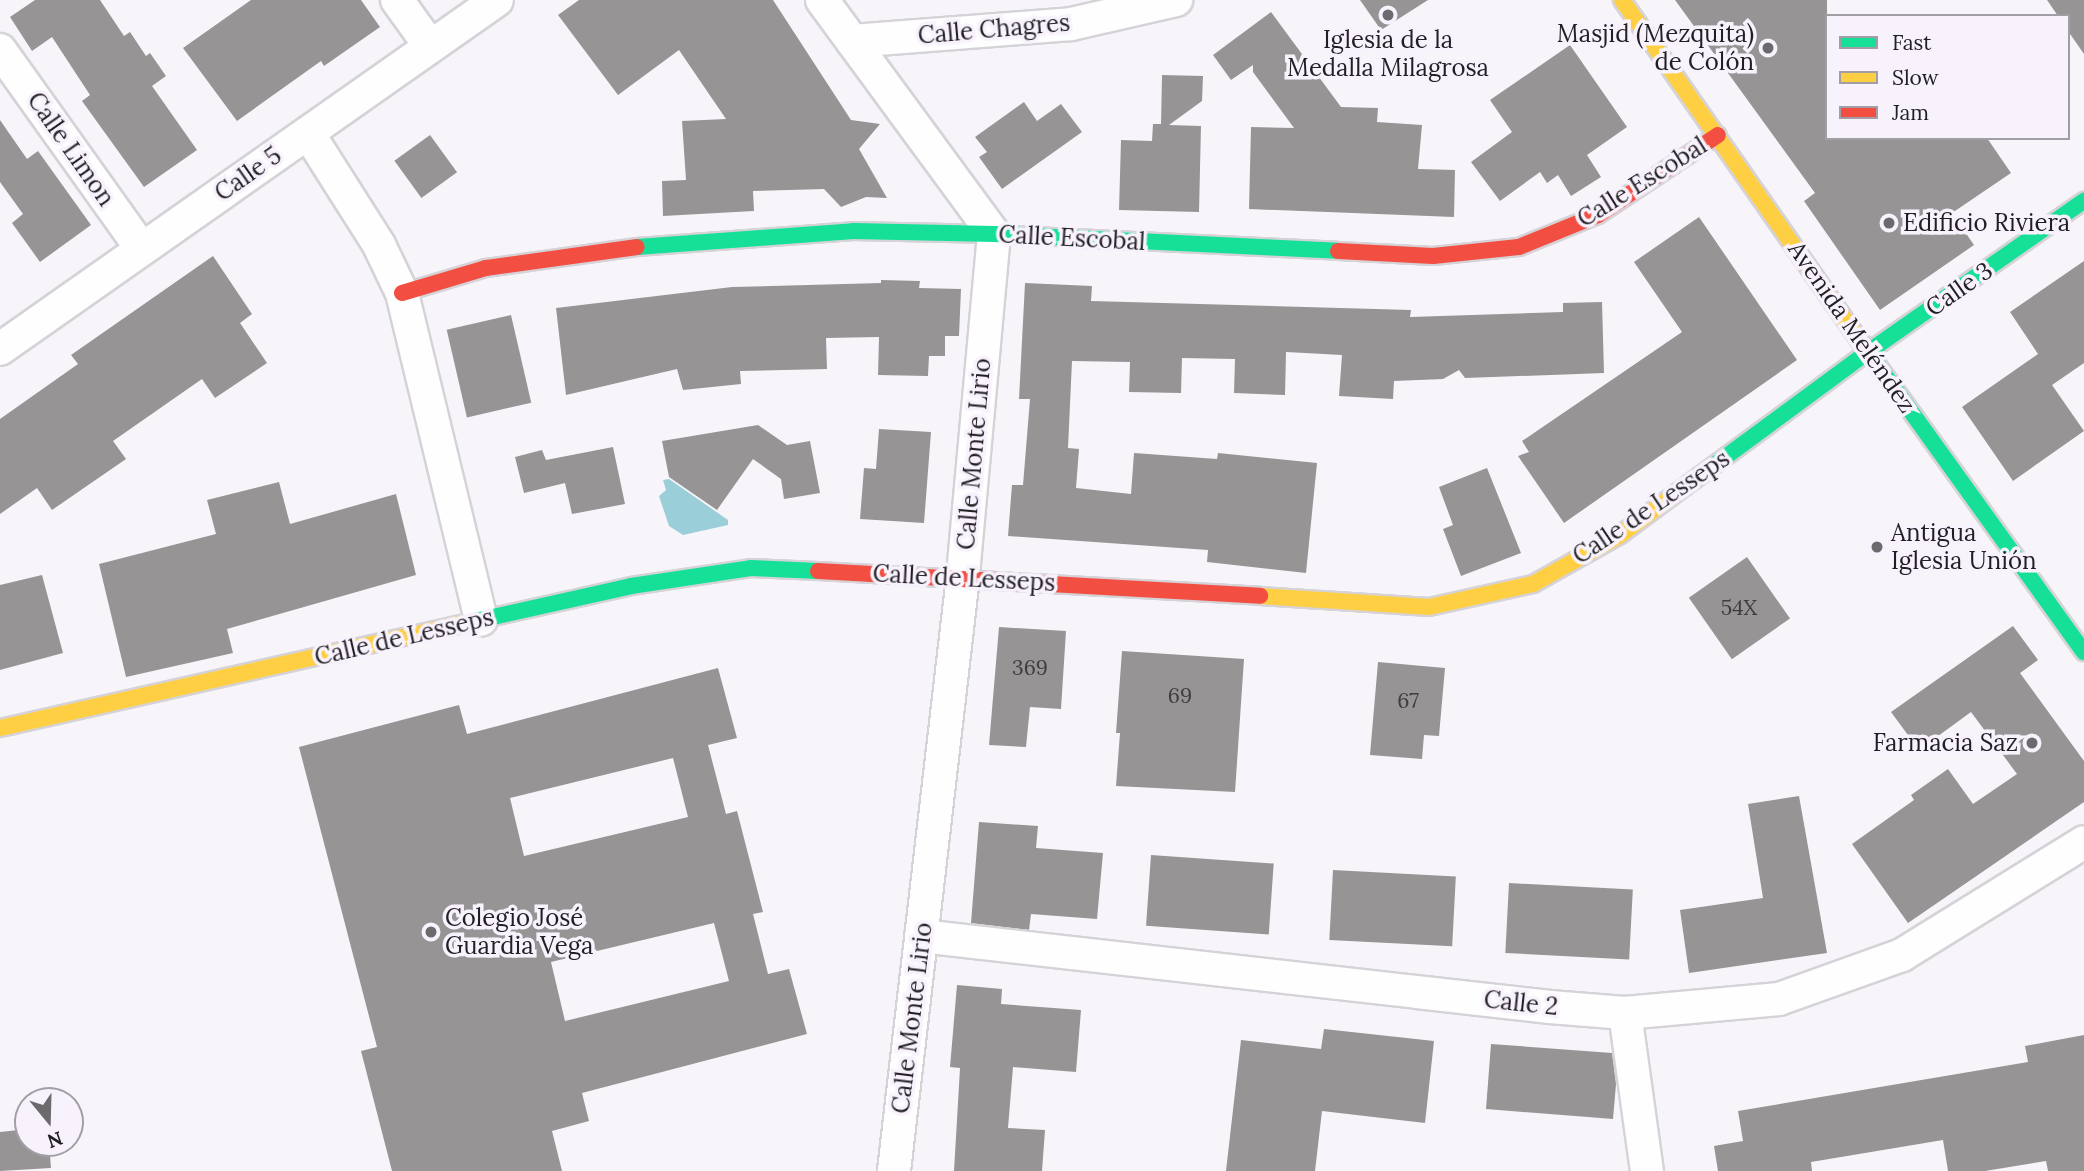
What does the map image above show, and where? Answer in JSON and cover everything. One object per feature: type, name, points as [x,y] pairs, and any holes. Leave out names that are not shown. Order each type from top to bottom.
[{"type":"main road","name":"Avenida Meléndez","points":[[1622,0],[1868,352],[2084,652]]},
{"type":"main road","name":"Calle Escobal","points":[[402,293],[486,268],[672,242],[853,231],[994,234],[1433,256],[1519,247],[1598,215],[1718,135]]},
{"type":"main road","name":"Calle 3","points":[[1868,352],[2083,205]]},
{"type":"main road","name":"Calle de Lesseps","points":[[0,728],[631,586],[751,568],[963,578],[1429,607],[1533,584],[1620,535],[1868,352]]},
{"type":"street","points":[[397,0],[430,46]]},
{"type":"street","name":"Calle 5","points":[[0,349],[497,0]]},
{"type":"street","points":[[822,0],[994,234]]},
{"type":"street","name":"Calle Chagres","points":[[852,41],[1071,24],[1176,0]]},
{"type":"street","name":"Calle Limon","points":[[0,50],[142,249]]},
{"type":"street","points":[[308,133],[379,245],[402,293],[481,620]]},
{"type":"street","name":"Calle Monte Lirio","points":[[894,1171],[963,578],[994,234]]},
{"type":"street","name":"Calle 2","points":[[921,936],[1550,1007],[1625,1013],[1779,999],[1902,955],[2084,842]]},
{"type":"street","points":[[1625,1013],[1647,1171]]},
{"type":"water","points":[[669,479],[728,520],[728,525],[683,535],[669,526],[659,496],[666,490],[663,480]]},
{"type":"building","points":[[35,0],[100,0],[124,36],[130,32],[146,56],[150,53],[166,76],[152,86],[197,150],[144,187],[82,101],[90,95],[52,37],[32,51],[10,17]]},
{"type":"building","points":[[251,0],[361,0],[380,27],[324,66],[321,61],[237,121],[183,48]]},
{"type":"building","points":[[579,0],[773,0],[851,120],[880,124],[859,149],[887,198],[866,197],[841,207],[824,189],[753,191],[754,211],[663,216],[662,181],[686,180],[682,121],[726,119],[679,50],[618,95],[558,15]]},
{"type":"building","name":"Iglesia de la Medalla Milagrosa","points":[[1360,0],[1428,0],[1381,30]]},
{"type":"building","points":[[1675,0],[1827,0],[1825,140],[1988,140],[2011,173],[1952,213],[1974,245],[1880,310],[1804,201],[1815,193]]},
{"type":"building","points":[[2047,0],[2084,0],[2084,54],[2070,34],[2070,14],[2057,14]]},
{"type":"building","points":[[1271,12],[1341,107],[1378,108],[1377,122],[1422,125],[1418,169],[1455,170],[1454,217],[1249,209],[1251,127],[1294,128],[1253,72],[1253,65],[1231,80],[1213,55]]},
{"type":"building","points":[[1570,45],[1627,127],[1587,155],[1601,177],[1571,196],[1558,175],[1547,183],[1540,172],[1500,201],[1471,162],[1512,132],[1490,100]]},
{"type":"building","points":[[1162,75],[1203,76],[1202,101],[1169,125],[1201,126],[1199,212],[1119,210],[1121,140],[1152,141],[1153,124],[1161,124]]},
{"type":"building","points":[[1024,102],[1037,121],[1061,104],[1082,132],[1002,189],[979,157],[987,152],[975,137]]},
{"type":"building","points":[[0,120],[27,159],[38,151],[91,225],[40,262],[12,223],[23,214],[0,182]]},
{"type":"building","points":[[430,135],[457,172],[421,198],[394,161]]},
{"type":"building","points":[[1699,217],[1797,360],[1564,523],[1518,456],[1529,452],[1522,441],[1682,332],[1634,262]]},
{"type":"building","points":[[213,256],[252,314],[240,323],[267,363],[215,398],[202,379],[113,441],[126,459],[52,510],[37,488],[0,514],[0,419],[78,364],[71,355]]},
{"type":"building","points":[[2084,261],[2084,363],[2052,385],[2084,431],[2013,481],[1962,407],[2038,354],[2010,312]]},
{"type":"building","points":[[881,280],[920,281],[919,288],[961,289],[959,336],[945,336],[945,356],[929,356],[928,376],[878,375],[879,337],[826,338],[827,369],[740,371],[741,384],[683,390],[677,369],[566,395],[556,308],[732,287],[881,283]]},
{"type":"building","points":[[1025,283],[1092,286],[1091,301],[1411,310],[1410,317],[1563,312],[1563,303],[1602,302],[1604,373],[1465,378],[1459,370],[1443,379],[1394,381],[1393,399],[1339,396],[1342,355],[1286,352],[1285,395],[1234,393],[1235,359],[1182,358],[1181,393],[1129,392],[1130,362],[1072,361],[1068,448],[1079,449],[1076,488],[1131,494],[1134,453],[1217,459],[1218,453],[1317,463],[1306,573],[1207,562],[1208,550],[1008,536],[1012,485],[1023,485],[1030,399],[1019,399]]},
{"type":"building","points":[[511,315],[531,403],[467,418],[447,330]]},
{"type":"building","points":[[758,425],[787,445],[810,441],[820,493],[784,499],[781,479],[753,459],[717,510],[669,477],[662,441]]},
{"type":"building","points":[[879,429],[931,432],[924,523],[860,519],[864,468],[876,469]]},
{"type":"building","points":[[613,447],[625,504],[572,514],[565,483],[524,493],[515,457],[542,450],[546,460]]},
{"type":"building","points":[[1487,468],[1521,553],[1461,576],[1443,529],[1453,525],[1439,487]]},
{"type":"building","points":[[279,482],[290,524],[396,494],[416,575],[227,629],[233,653],[126,677],[99,564],[216,534],[207,500]]},
{"type":"building","points":[[1747,557],[1790,618],[1732,659],[1689,598]]},
{"type":"building","points":[[42,575],[63,653],[0,670],[0,585]]},
{"type":"building","points":[[2013,626],[2038,660],[2020,673],[2084,761],[2084,802],[1908,923],[1852,844],[1914,800],[1911,795],[1948,769],[1973,804],[2017,774],[1971,712],[1919,750],[1891,712]]},
{"type":"building","points":[[999,627],[1066,631],[1061,709],[1030,707],[1026,747],[989,745]]},
{"type":"building","points":[[1122,651],[1244,659],[1235,792],[1116,786],[1120,733],[1116,733]]},
{"type":"building","points":[[1378,662],[1445,668],[1439,736],[1424,735],[1422,759],[1370,755]]},
{"type":"building","points":[[718,668],[737,738],[708,745],[726,814],[737,811],[763,912],[753,914],[768,974],[789,969],[807,1034],[582,1093],[589,1121],[552,1131],[562,1171],[392,1171],[361,1051],[377,1047],[299,747],[459,705],[467,734]],"holes":[[[673,758],[688,817],[524,856],[510,798]],[[714,923],[729,981],[565,1021],[551,962]]]},
{"type":"building","points":[[1799,796],[1827,953],[1689,973],[1680,910],[1763,898],[1748,804]]},
{"type":"building","points":[[979,822],[1038,826],[1036,848],[1103,853],[1097,919],[1031,914],[1029,930],[971,923]]},
{"type":"building","points":[[1151,855],[1274,864],[1269,934],[1146,926]]},
{"type":"building","points":[[1333,870],[1456,876],[1452,946],[1329,940]]},
{"type":"building","points":[[1509,883],[1633,889],[1629,959],[1505,953]]},
{"type":"building","points":[[957,985],[1002,989],[1001,1004],[1081,1010],[1076,1072],[1013,1067],[1008,1128],[1045,1130],[1042,1171],[954,1171],[960,1068],[950,1067]]},
{"type":"building","points":[[1324,1029],[1434,1041],[1425,1123],[1322,1111],[1315,1171],[1226,1171],[1241,1040],[1321,1049]]},
{"type":"building","points":[[2084,1035],[2084,1171],[2048,1171],[2046,1161],[1985,1171],[1948,1171],[1943,1140],[1811,1162],[1812,1171],[1718,1171],[1714,1146],[1743,1141],[1738,1111],[2028,1062],[2025,1046]]},
{"type":"building","points":[[1491,1044],[1612,1053],[1616,1084],[1613,1119],[1486,1109]]},
{"type":"building","points":[[14,1130],[14,1157],[50,1157],[51,1168],[0,1171],[0,1132]]},
{"type":"traffic: fast","points":[[1686,486],[1868,352],[2084,201]]},
{"type":"traffic: fast","points":[[637,247],[853,231],[994,234],[1338,251]]},
{"type":"traffic: fast","points":[[1861,342],[2084,652]]},
{"type":"traffic: fast","points":[[475,621],[631,586],[751,568],[818,571]]},
{"type":"traffic: slow","points":[[1622,0],[1861,342]]},
{"type":"traffic: slow","points":[[1260,596],[1429,607],[1533,584],[1620,535],[1686,486]]},
{"type":"traffic: slow","points":[[0,728],[475,621]]},
{"type":"traffic: jam","points":[[1338,251],[1433,256],[1519,247],[1598,215],[1718,135]]},
{"type":"traffic: jam","points":[[402,293],[486,268],[637,247]]},
{"type":"traffic: jam","points":[[818,571],[1260,596]]},
{"type":"place","name":"Iglesia de la Medalla Milagrosa","points":[[1388,15]]},
{"type":"place","name":"Masjid (Mezquita) de Colón","points":[[1768,48]]},
{"type":"place","name":"Edificio Riviera","points":[[1889,223]]},
{"type":"place","name":"Antigua Iglesia Unión","points":[[1877,547]]},
{"type":"place","name":"Farmacia Saz","points":[[2032,743]]},
{"type":"place","name":"Colegio José Guardia Vega","points":[[431,932]]}]
